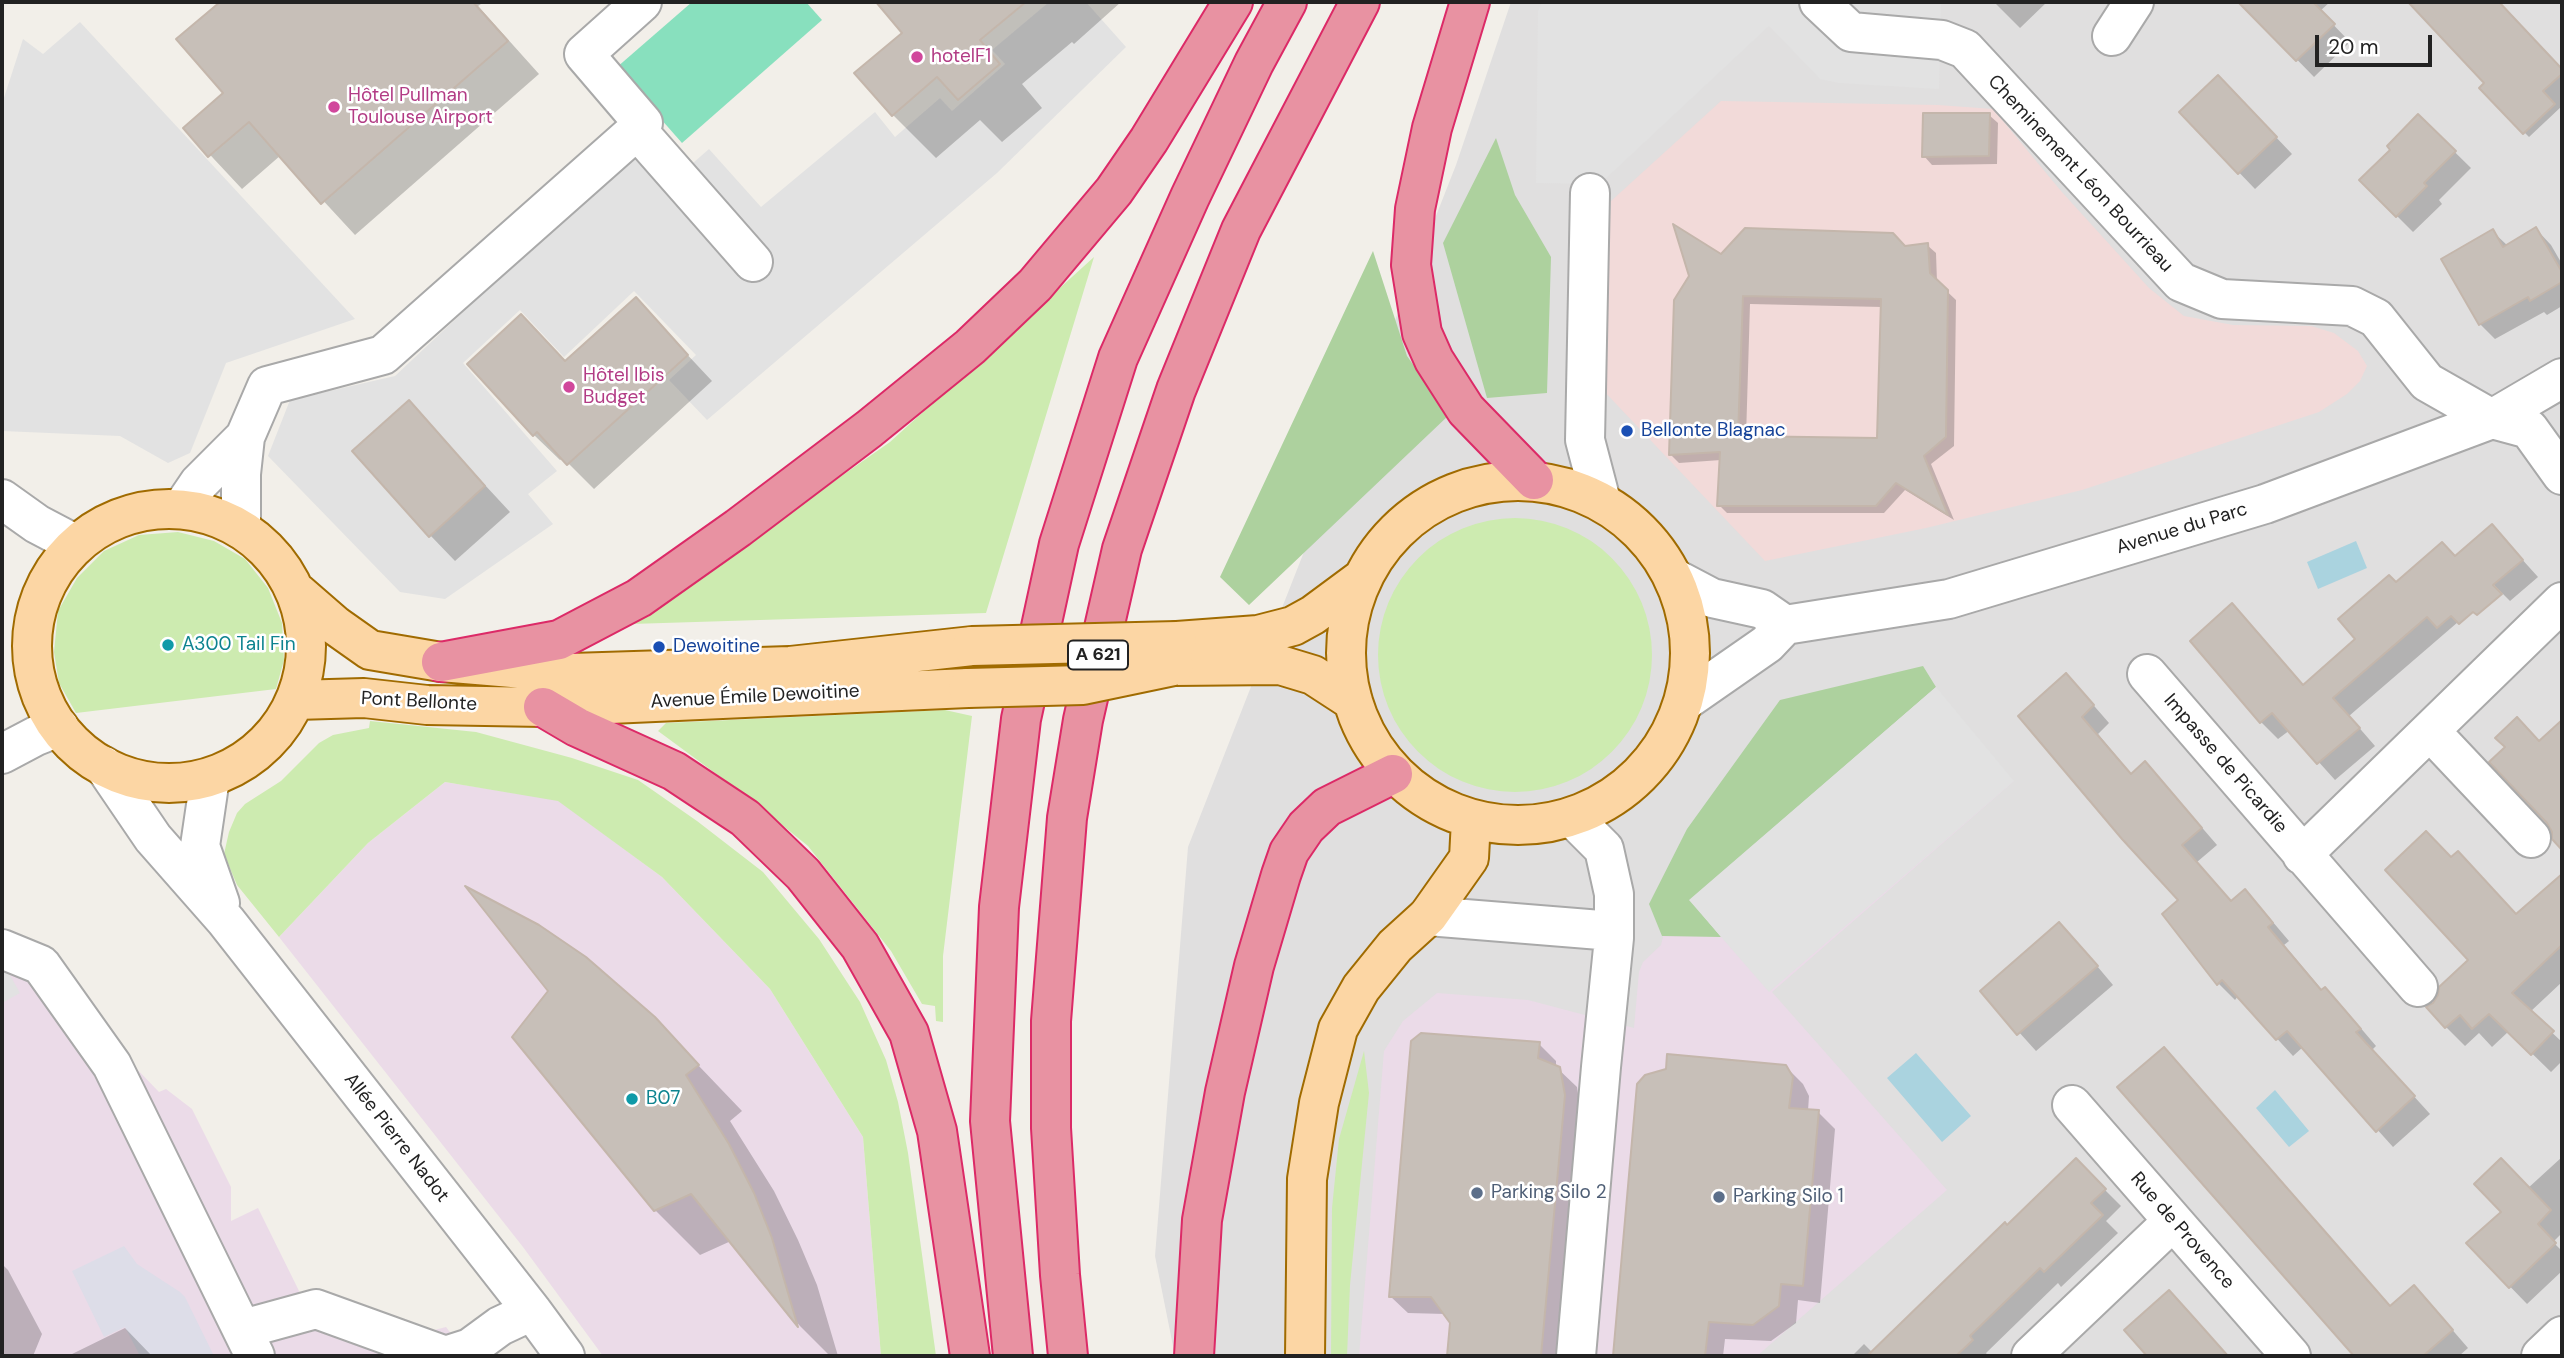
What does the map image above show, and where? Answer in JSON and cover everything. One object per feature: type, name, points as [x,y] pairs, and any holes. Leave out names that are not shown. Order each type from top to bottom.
[{"type":"highway","points":[[441,662],[559,640],[639,598],[738,528],[869,429],[970,347],[1035,285],[1114,191],[1149,140],[1233,2]]},
{"type":"highway","points":[[1013,1356],[990,1121],[999,907],[1021,719],[1059,544],[1118,358],[1190,197],[1254,63],[1287,2]]},
{"type":"highway","name":"A 621","points":[[1068,1356],[1051,1128],[1051,1021],[1068,818],[1083,720],[1122,549],[1176,390],[1241,230],[1360,2]]},
{"type":"highway","points":[[1469,2],[1429,141],[1415,209],[1411,265],[1422,333],[1434,360],[1466,411],[1534,480]]},
{"type":"highway","points":[[543,707],[576,727],[674,771],[745,818],[803,874],[860,946],[909,1033],[937,1131],[970,1356]]},
{"type":"highway","points":[[1194,1356],[1202,1220],[1224,1092],[1254,966],[1281,875],[1289,852],[1306,827],[1327,807],[1393,774]]},
{"type":"main road","points":[[1534,480],[1569,487],[1601,501],[1644,534],[1674,578],[1687,618],[1691,659],[1685,701],[1661,751],[1622,791],[1573,817],[1522,827],[1471,820],[1429,803],[1393,774],[1373,748],[1360,726],[1353,701],[1346,653],[1350,615],[1363,578],[1378,548],[1421,508],[1475,484],[1534,480]]},
{"type":"main road","points":[[182,508],[242,529],[270,552],[298,593],[306,628],[306,657],[296,700],[282,725],[261,748],[235,766],[210,778],[159,782],[136,779],[104,766],[71,743],[58,727],[40,692],[32,653],[35,613],[50,576],[75,544],[107,522],[143,510],[182,508]]},
{"type":"main road","points":[[1176,654],[1293,626],[1313,615],[1363,578]]},
{"type":"main road","name":"Avenue Émile Dewoitine","points":[[298,593],[336,626],[370,650],[441,662],[572,673],[790,666],[972,646],[1176,654]]},
{"type":"main road","name":"Avenue Émile Dewoitine","points":[[543,707],[1083,685],[1176,654]]},
{"type":"main road","points":[[1176,654],[1280,665],[1313,675],[1353,701]]},
{"type":"main road","name":"Pont Bellonte","points":[[296,700],[364,698],[426,705],[543,707]]},
{"type":"main road","points":[[1305,1356],[1307,1179],[1319,1103],[1338,1029],[1361,988],[1395,946],[1428,916],[1469,858],[1471,820]]},
{"type":"street","points":[[242,529],[241,474],[245,437],[267,386],[383,355],[643,123],[584,54],[642,2]]},
{"type":"street","name":"Cheminement Léon Bourrieau","points":[[1819,2],[1850,32],[1942,40],[1965,49],[2181,282],[2222,299],[2352,306],[2376,318],[2427,382],[2492,419],[2529,429],[2562,475]]},
{"type":"street","points":[[2112,36],[2134,2]]},
{"type":"street","points":[[637,130],[753,262]]},
{"type":"street","points":[[1590,193],[1586,440],[1601,501]]},
{"type":"street","name":"Avenue du Parc","points":[[1785,625],[1948,599],[2264,504],[2492,419],[2562,379]]},
{"type":"street","points":[[182,508],[200,483],[245,437]]},
{"type":"street","points":[[2,499],[37,524],[75,544]]},
{"type":"street","points":[[1674,578],[1712,598],[1762,609],[1785,625],[1767,644],[1685,701]]},
{"type":"street","points":[[2302,855],[2562,602]]},
{"type":"street","name":"Impasse de Picardie","points":[[2147,674],[2418,987]]},
{"type":"street","points":[[2,754],[58,727]]},
{"type":"street","points":[[2430,731],[2531,838]]},
{"type":"street","name":"Allée Pierre Nadot","points":[[104,766],[153,838],[226,921],[565,1356]]},
{"type":"street","name":"Allée Pierre Nadot","points":[[210,778],[200,846],[226,921]]},
{"type":"street","points":[[1573,817],[1605,849],[1614,894],[1614,938],[1576,1356]]},
{"type":"street","points":[[1428,916],[1613,931]]},
{"type":"street","points":[[2,949],[41,965],[112,1065],[249,1343],[316,1309],[446,1356],[470,1348],[500,1326],[532,1311]]},
{"type":"street","name":"Rue de Provence","points":[[2072,1105],[2291,1356]]},
{"type":"street","points":[[2031,1356],[2173,1221]]},
{"type":"street","points":[[2541,1356],[2562,1336]]},
{"type":"shaded area","points":[[1049,2],[1086,2],[1126,47],[997,173],[707,420],[669,380],[696,355],[634,291],[564,357],[520,310],[463,363],[557,471],[528,494],[553,524],[445,599],[400,592],[268,456],[290,400],[395,376],[627,158],[657,134],[685,170],[709,149],[761,207],[875,112],[895,137],[940,98],[952,111],[1005,64],[992,50]],"holes":[[[408,400],[485,486],[429,536],[352,451]]]},
{"type":"shaded area","points":[[1511,2],[2562,2],[2562,1356],[1175,1356],[1155,1256],[1188,847],[1456,165]]},
{"type":"shaded area","points":[[1542,2],[1941,2],[1939,89],[1839,83],[1820,79],[1769,26],[1600,184],[1536,183],[1538,11]]},
{"type":"shaded area","points":[[80,22],[355,319],[226,363],[190,453],[168,463],[120,436],[2,431],[2,104],[23,39],[43,54]]},
{"type":"shaded area","points":[[1721,101],[1938,105],[1993,109],[2061,191],[2149,288],[2184,316],[2233,325],[2311,326],[2334,333],[2358,351],[2367,366],[2360,381],[2347,394],[2319,412],[2082,490],[1926,528],[1765,561],[1600,387],[1611,201]]},
{"type":"shaded area","points":[[1936,687],[2014,781],[1769,992],[1689,900]]},
{"type":"shaded area","points":[[2014,781],[1772,992],[1947,1190],[1757,1356],[1359,1356],[1384,1051],[1403,1021],[1437,993],[1528,1000],[1634,1028],[1639,972],[1643,962],[1661,945],[1667,922]]},
{"type":"shaded area","points":[[445,782],[558,800],[662,877],[770,989],[863,1137],[881,1356],[603,1356],[523,1247],[279,937],[368,843]]},
{"type":"shaded area","points":[[15,934],[38,943],[55,959],[78,1008],[159,1092],[166,1089],[192,1109],[231,1187],[231,1221],[258,1208],[304,1301],[423,1333],[446,1327],[468,1356],[2,1356],[2,936]]},
{"type":"shaded area","points":[[2,961],[20,993],[2,1003]]},
{"type":"shaded area","points":[[124,1246],[137,1264],[185,1297],[214,1356],[140,1356],[125,1327],[104,1337],[72,1271]]},
{"type":"green space","points":[[692,2],[806,2],[822,20],[682,143],[616,68]]},
{"type":"green space","points":[[1496,138],[1515,195],[1551,257],[1547,393],[1487,398],[1443,243]]},
{"type":"green space","points":[[1373,251],[1407,356],[1449,415],[1249,605],[1220,577]]},
{"type":"green space","points":[[1094,257],[986,613],[631,624],[890,442]]},
{"type":"green space","points":[[1515,518],[1555,524],[1591,541],[1612,558],[1629,579],[1646,615],[1652,655],[1646,695],[1629,731],[1612,752],[1591,769],[1555,786],[1515,792],[1475,786],[1439,769],[1418,752],[1401,731],[1384,695],[1378,655],[1384,615],[1401,579],[1418,558],[1439,541],[1475,524]]},
{"type":"green space","points":[[178,532],[214,541],[245,559],[268,588],[282,623],[284,660],[276,689],[76,713],[59,683],[54,652],[58,611],[77,578],[104,551],[139,535]]},
{"type":"green space","points":[[1923,666],[1936,687],[1690,900],[1721,937],[1662,936],[1649,904],[1687,829],[1780,700]]},
{"type":"green space","points":[[945,710],[972,716],[943,956],[943,1022],[936,1021],[935,1006],[922,1004],[891,951],[808,846],[749,798],[658,731],[666,723]]},
{"type":"green space","points":[[370,721],[476,732],[572,758],[638,780],[763,872],[819,939],[860,1002],[886,1060],[908,1153],[936,1356],[881,1356],[863,1137],[770,989],[662,877],[558,801],[445,782],[368,843],[279,937],[237,885],[224,854],[237,813],[245,804],[281,781],[319,743],[333,735],[369,728]]},
{"type":"green space","points":[[1364,1051],[1369,1093],[1350,1285],[1347,1356],[1331,1356],[1332,1208],[1339,1139]]},
{"type":"water","points":[[2356,541],[2367,568],[2318,589],[2307,562]]},
{"type":"water","points":[[1916,1053],[1971,1116],[1942,1142],[1887,1078]]},
{"type":"water","points":[[2275,1090],[2309,1131],[2289,1147],[2256,1108]]},
{"type":"building","name":"Hôtel Pullman Toulouse Airport","points":[[220,2],[473,2],[508,41],[321,204],[249,122],[208,157],[183,128],[223,93],[176,39]]},
{"type":"building","name":"hotelF1","points":[[876,2],[1026,2],[980,40],[1000,64],[958,100],[937,77],[892,116],[854,73],[902,33]]},
{"type":"building","points":[[2238,2],[2313,2],[2335,24],[2296,61]]},
{"type":"building","points":[[2408,2],[2499,2],[2562,69],[2562,74],[2543,91],[2555,104],[2523,134],[2479,88],[2484,83]]},
{"type":"building","points":[[2218,75],[2277,137],[2238,174],[2179,112]]},
{"type":"building","points":[[1923,113],[1990,113],[1989,156],[1922,157]]},
{"type":"building","points":[[2418,114],[2456,151],[2424,183],[2427,186],[2396,217],[2359,180],[2390,150],[2387,146]]},
{"type":"building","points":[[1673,224],[1721,254],[1745,228],[1893,233],[1905,246],[1928,243],[1930,273],[1948,290],[1946,437],[1924,456],[1948,515],[1896,483],[1876,506],[1717,506],[1720,452],[1669,455],[1674,300],[1689,276]],"holes":[[[1743,296],[1881,299],[1877,438],[1738,436]]]},
{"type":"building","points":[[2536,227],[2562,272],[2562,282],[2530,301],[2528,297],[2479,325],[2441,259],[2493,229],[2503,247]]},
{"type":"building","points":[[636,297],[688,355],[567,465],[537,432],[533,436],[467,364],[521,314],[565,361]]},
{"type":"building","points":[[409,400],[485,486],[429,537],[352,451]]},
{"type":"building","points":[[2492,524],[2523,560],[2493,585],[2502,594],[2477,615],[2473,612],[2459,624],[2451,616],[2437,628],[2427,617],[2333,698],[2360,728],[2317,764],[2272,713],[2260,723],[2190,641],[2232,603],[2303,685],[2355,639],[2338,619],[2389,575],[2396,582],[2442,542],[2455,556]]},
{"type":"building","points":[[2066,673],[2094,705],[2082,717],[2131,774],[2145,761],[2202,828],[2182,845],[2231,901],[2245,889],[2273,923],[2268,927],[2321,990],[2325,987],[2361,1029],[2356,1032],[2415,1096],[2376,1132],[2287,1031],[2276,1040],[2222,980],[2217,985],[2162,914],[2178,900],[2122,839],[2018,716]]},
{"type":"building","points":[[2517,717],[2539,741],[2562,720],[2562,850],[2552,839],[2547,823],[2489,762],[2505,747],[2495,738]]},
{"type":"building","points":[[2426,831],[2451,857],[2458,851],[2516,914],[2562,874],[2562,945],[2512,993],[2554,1031],[2531,1055],[2489,1014],[2472,1029],[2460,1015],[2445,1028],[2426,1007],[2433,1003],[2439,987],[2468,960],[2385,870]]},
{"type":"building","name":"B07","points":[[465,886],[539,925],[586,957],[655,1017],[699,1065],[686,1075],[729,1144],[754,1193],[772,1238],[798,1327],[691,1194],[654,1211],[512,1037],[548,991]]},
{"type":"building","points":[[2059,922],[2098,966],[2017,1035],[1980,991]]},
{"type":"building","name":"Parking Silo 2","points":[[1421,1033],[1540,1042],[1538,1058],[1560,1067],[1565,1095],[1541,1356],[1447,1356],[1450,1323],[1431,1297],[1389,1297],[1411,1041]]},
{"type":"building","points":[[2164,1047],[2390,1306],[2414,1285],[2453,1330],[2423,1356],[2354,1356],[2117,1087]]},
{"type":"building","name":"Parking Silo 1","points":[[1667,1054],[1786,1065],[1793,1077],[1789,1108],[1819,1110],[1803,1286],[1781,1284],[1779,1306],[1753,1325],[1709,1322],[1705,1356],[1613,1356],[1637,1084],[1645,1075],[1666,1069]]},
{"type":"building","points":[[2076,1158],[2106,1189],[2091,1203],[2103,1215],[2044,1272],[2040,1268],[1970,1336],[1973,1340],[1956,1356],[1867,1356],[2005,1222],[2007,1225]]},
{"type":"building","points":[[2501,1158],[2551,1210],[2538,1224],[2556,1243],[2509,1288],[2466,1243],[2501,1212],[2474,1184]]},
{"type":"building","points":[[2169,1290],[2228,1356],[2147,1356],[2124,1330]]},
{"type":"place","name":"hotelF1","points":[[917,57]]},
{"type":"place","name":"Hôtel Pullman Toulouse Airport","points":[[334,107]]},
{"type":"place","name":"Hôtel Ibis Budget","points":[[569,387]]},
{"type":"place","name":"Bellonte Blagnac","points":[[1627,431]]},
{"type":"place","name":"A300 Tail Fin","points":[[168,645]]},
{"type":"place","name":"Dewoitine","points":[[659,647]]},
{"type":"place","name":"B07","points":[[632,1099]]},
{"type":"place","name":"Parking Silo 2","points":[[1477,1193]]},
{"type":"place","name":"Parking Silo 1","points":[[1719,1197]]}]
